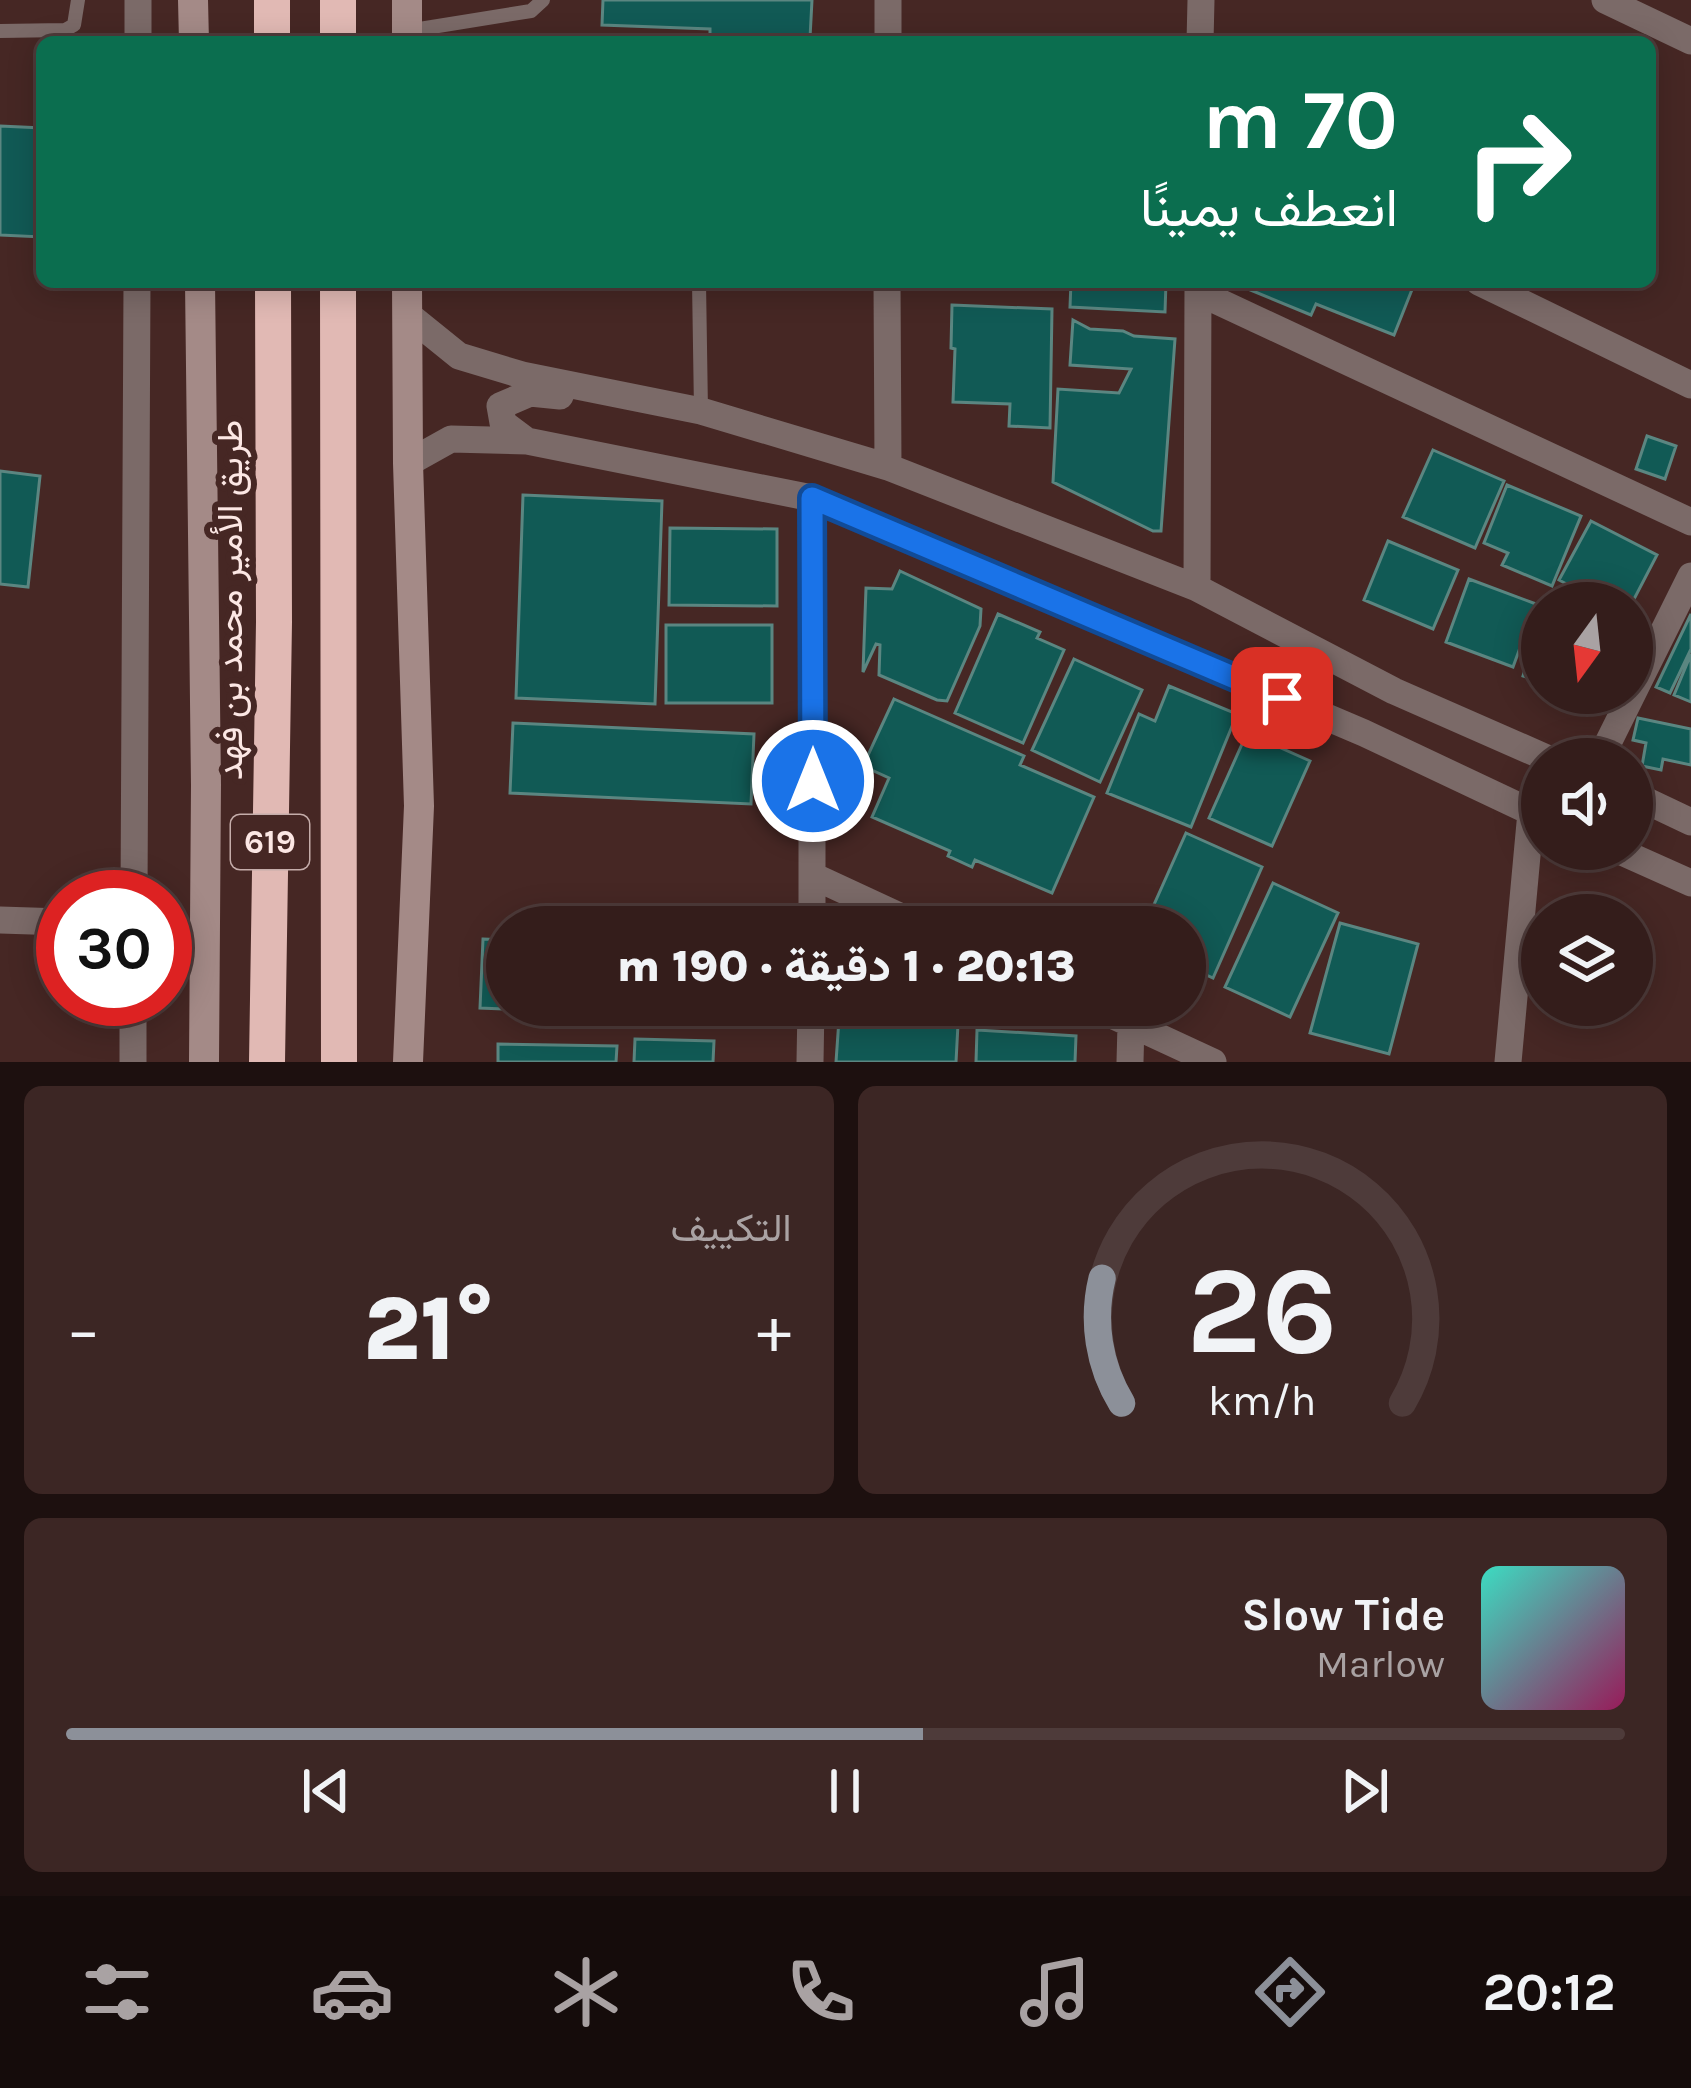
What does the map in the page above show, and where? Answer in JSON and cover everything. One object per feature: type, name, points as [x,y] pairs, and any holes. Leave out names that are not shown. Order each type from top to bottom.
[{"type":"highway","points":[[272,0],[272,36]]},
{"type":"highway","points":[[338,0],[338,36]]},
{"type":"highway","name":"طريق الأمير محمد بن فهد","points":[[267,1062],[273,288]]},
{"type":"highway","name":"619","points":[[338,288],[339,1062]]},
{"type":"main road","points":[[193,0],[194,36]]},
{"type":"main road","points":[[200,288],[204,1062]]},
{"type":"main road","points":[[407,288],[419,806],[408,1062]]},
{"type":"street","points":[[138,0],[138,36]]},
{"type":"street","points":[[888,0],[888,36]]},
{"type":"street","points":[[1200,36],[1201,0]]},
{"type":"street","points":[[1605,0],[1691,41]]},
{"type":"street","points":[[134,870],[136,288]]},
{"type":"street","points":[[887,288],[889,466]]},
{"type":"street","points":[[1197,588],[1198,288]]},
{"type":"street","points":[[1200,288],[1691,522]]},
{"type":"street","points":[[1491,288],[1691,385]]},
{"type":"street","points":[[407,314],[459,356],[522,375],[701,412],[889,466],[1197,588],[1394,691],[1521,747]]},
{"type":"street","points":[[527,441],[502,423],[500,406],[530,393],[701,412]]},
{"type":"street","points":[[408,463],[451,439],[527,441],[812,498],[1364,733],[1521,807]]},
{"type":"street","points":[[812,498],[812,906]]},
{"type":"street","points":[[1610,738],[1691,576]]},
{"type":"street","points":[[1653,804],[1691,822]]},
{"type":"street","points":[[1653,866],[1691,883]]},
{"type":"street","points":[[1508,1062],[1530,870]]},
{"type":"street","points":[[813,876],[878,906]]},
{"type":"street","points":[[0,920],[36,921]]},
{"type":"street","points":[[133,1062],[134,1026]]},
{"type":"street","points":[[810,1062],[811,1026]]},
{"type":"street","points":[[1130,1062],[1131,1026]]},
{"type":"street","points":[[1135,1026],[1213,1062]]},
{"type":"lane","points":[[0,31],[65,30],[74,25],[78,0]]},
{"type":"lane","points":[[407,24],[531,11],[543,0]]},
{"type":"lane","points":[[699,288],[701,412]]},
{"type":"building","points":[[603,0],[812,0],[810,36],[710,36],[710,29],[602,25]]},
{"type":"building","points":[[0,126],[36,128],[36,237],[0,235]]},
{"type":"building","points":[[1071,288],[1166,288],[1165,312],[1070,307]]},
{"type":"building","points":[[1246,288],[1413,288],[1394,335],[1316,304],[1311,315]]},
{"type":"building","points":[[952,305],[1052,309],[1050,428],[1009,426],[1010,404],[953,402]]},
{"type":"building","points":[[1073,320],[1090,329],[1175,339],[1161,531],[1053,482],[1058,389],[1119,393],[1131,369],[1070,365]]},
{"type":"building","points":[[1647,436],[1676,446],[1665,479],[1636,469]]},
{"type":"building","points":[[1433,450],[1504,481],[1475,548],[1403,517]]},
{"type":"building","points":[[0,471],[40,476],[28,587],[0,584]]},
{"type":"building","points":[[1507,485],[1581,516],[1554,582],[1502,565],[1508,553],[1484,543]]},
{"type":"building","points":[[523,495],[662,501],[655,704],[516,698]]},
{"type":"building","points":[[1591,521],[1657,555],[1643,582],[1559,580]]},
{"type":"building","points":[[670,528],[777,529],[777,606],[669,605]]},
{"type":"building","points":[[1388,541],[1458,570],[1433,629],[1364,600]]},
{"type":"building","points":[[900,571],[981,609],[980,626],[947,701],[879,675],[880,645],[876,644],[863,672],[866,588],[892,589]]},
{"type":"building","points":[[1469,579],[1521,598],[1521,645],[1513,667],[1446,642]]},
{"type":"building","points":[[998,614],[1040,632],[1037,638],[1064,650],[1023,743],[955,713]]},
{"type":"building","points":[[1691,614],[1691,649],[1670,693],[1656,687]]},
{"type":"building","points":[[666,625],[772,625],[772,703],[666,703]]},
{"type":"building","points":[[1691,654],[1691,702],[1674,695]]},
{"type":"building","points":[[1074,659],[1142,690],[1100,782],[1032,750]]},
{"type":"building","points":[[1169,686],[1237,714],[1191,827],[1107,793],[1139,714],[1155,721]]},
{"type":"building","points":[[894,699],[1024,756],[1020,765],[1094,797],[1052,893],[975,860],[972,867],[948,856],[950,851],[872,817],[889,778],[863,766]]},
{"type":"building","points":[[1638,718],[1691,729],[1691,765],[1663,759],[1661,770],[1653,768],[1653,738],[1633,738]]},
{"type":"building","points":[[513,723],[754,734],[751,804],[510,793]]},
{"type":"building","points":[[1247,733],[1310,761],[1272,846],[1209,818]]},
{"type":"building","points":[[1186,833],[1262,867],[1213,978],[1206,975],[1206,906],[1153,906]]},
{"type":"building","points":[[1273,883],[1338,913],[1290,1017],[1225,987]]},
{"type":"building","points":[[1340,923],[1418,944],[1389,1054],[1310,1033]]},
{"type":"building","points":[[483,939],[486,939],[486,1008],[480,1008]]},
{"type":"building","points":[[839,1026],[958,1026],[956,1062],[836,1062]]},
{"type":"building","points":[[977,1030],[1076,1036],[1075,1062],[976,1062]]},
{"type":"building","points":[[635,1039],[714,1041],[713,1062],[634,1062]]},
{"type":"building","points":[[498,1044],[617,1046],[616,1062],[498,1062]]},
{"type":"route","points":[[813,781],[812,498],[1282,698]]}]
